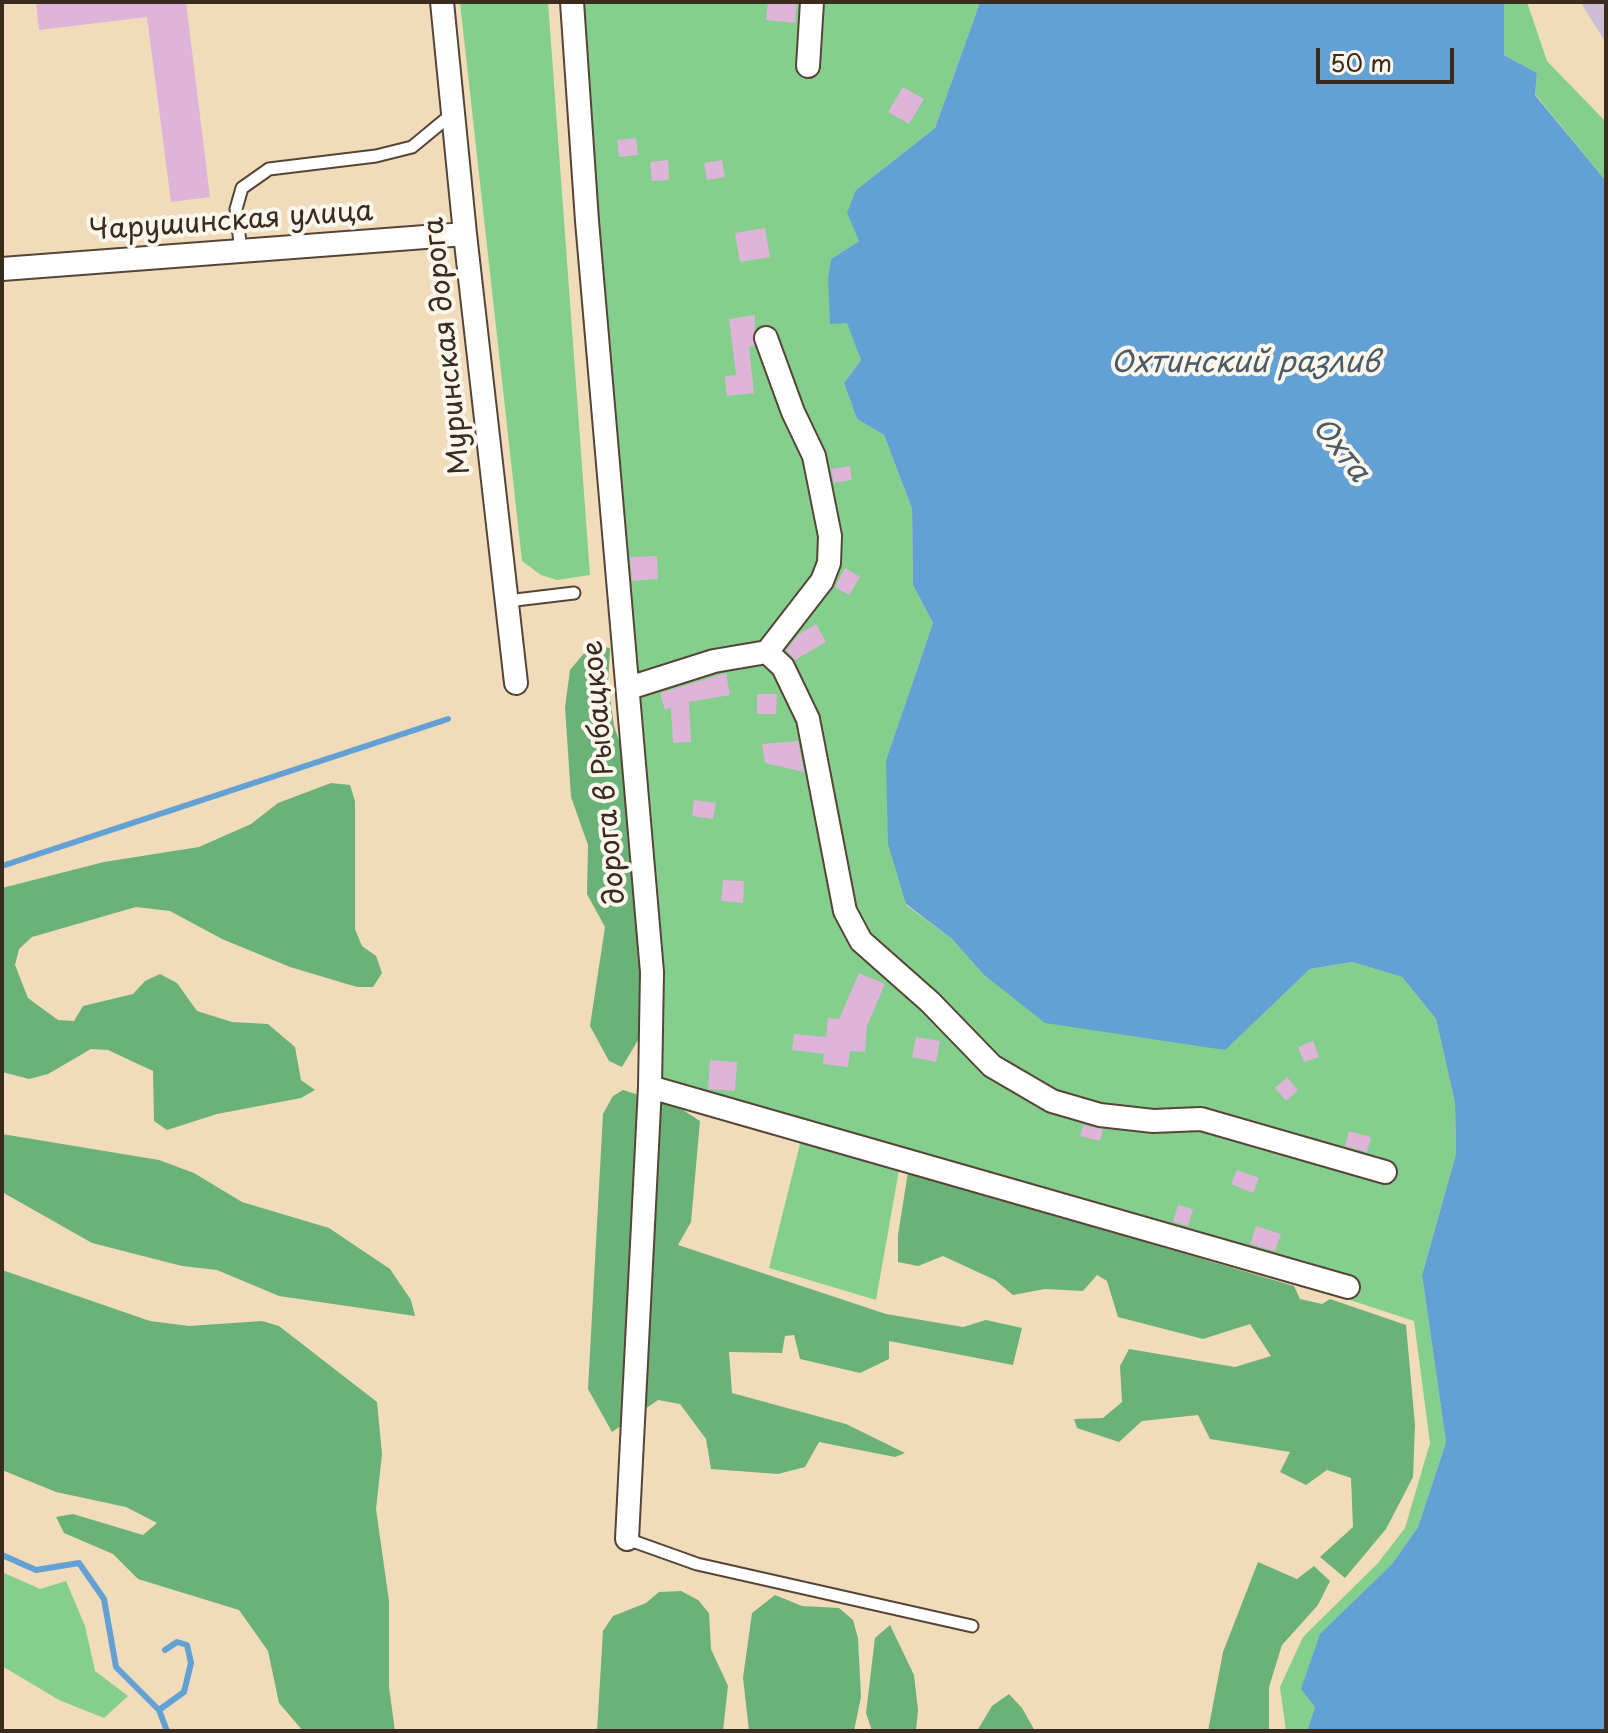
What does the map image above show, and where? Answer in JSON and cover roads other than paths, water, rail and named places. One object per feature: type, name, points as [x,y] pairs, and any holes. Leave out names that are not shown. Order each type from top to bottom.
[{"type":"street","name":"Муринская дорога","points":[[442,2],[516,683]]},
{"type":"street","name":"дорога в Рыбацкое","points":[[572,2],[587,221],[652,972],[650,1087],[627,1539]]},
{"type":"street","points":[[808,66],[812,2]]},
{"type":"street","name":"Чарушинская улица","points":[[2,269],[465,234]]},
{"type":"street","points":[[629,688],[714,661],[767,652],[822,581],[829,563],[830,536],[814,456],[793,412],[766,338]]},
{"type":"street","points":[[767,652],[783,667],[808,719],[845,911],[861,941],[930,1002],[992,1066],[1052,1101],[1100,1115],[1153,1121],[1201,1119],[1385,1172]]},
{"type":"street","points":[[650,1087],[1348,1287]]},
{"type":"lane","points":[[241,251],[236,209],[242,188],[269,169],[376,156],[412,147],[453,114]]},
{"type":"lane","points":[[507,601],[574,593]]},
{"type":"lane","points":[[627,1539],[697,1564],[972,1626]]},
{"type":"water","name":"Охтинский разлив","points":[[980,2],[1504,2],[1504,55],[1537,73],[1535,95],[1606,181],[1606,1731],[1307,1731],[1315,1707],[1301,1689],[1320,1634],[1392,1564],[1418,1527],[1446,1442],[1422,1275],[1456,1154],[1455,1103],[1436,1019],[1402,977],[1352,962],[1310,969],[1225,1050],[1045,1023],[983,974],[952,939],[906,904],[888,844],[886,760],[933,623],[913,585],[912,509],[884,435],[857,419],[844,383],[861,360],[847,323],[830,324],[828,279],[831,259],[859,241],[847,213],[856,190],[935,128]]},
{"type":"waterway","points":[[2,866],[448,719]]},
{"type":"waterway","points":[[2,1555],[36,1570],[79,1563],[104,1599],[116,1667],[159,1710],[167,1731]]},
{"type":"waterway","points":[[159,1710],[184,1692],[191,1663],[187,1645],[177,1642],[165,1650]]},
{"type":"water label","name":"Охта","points":[[1340,450]]}]
